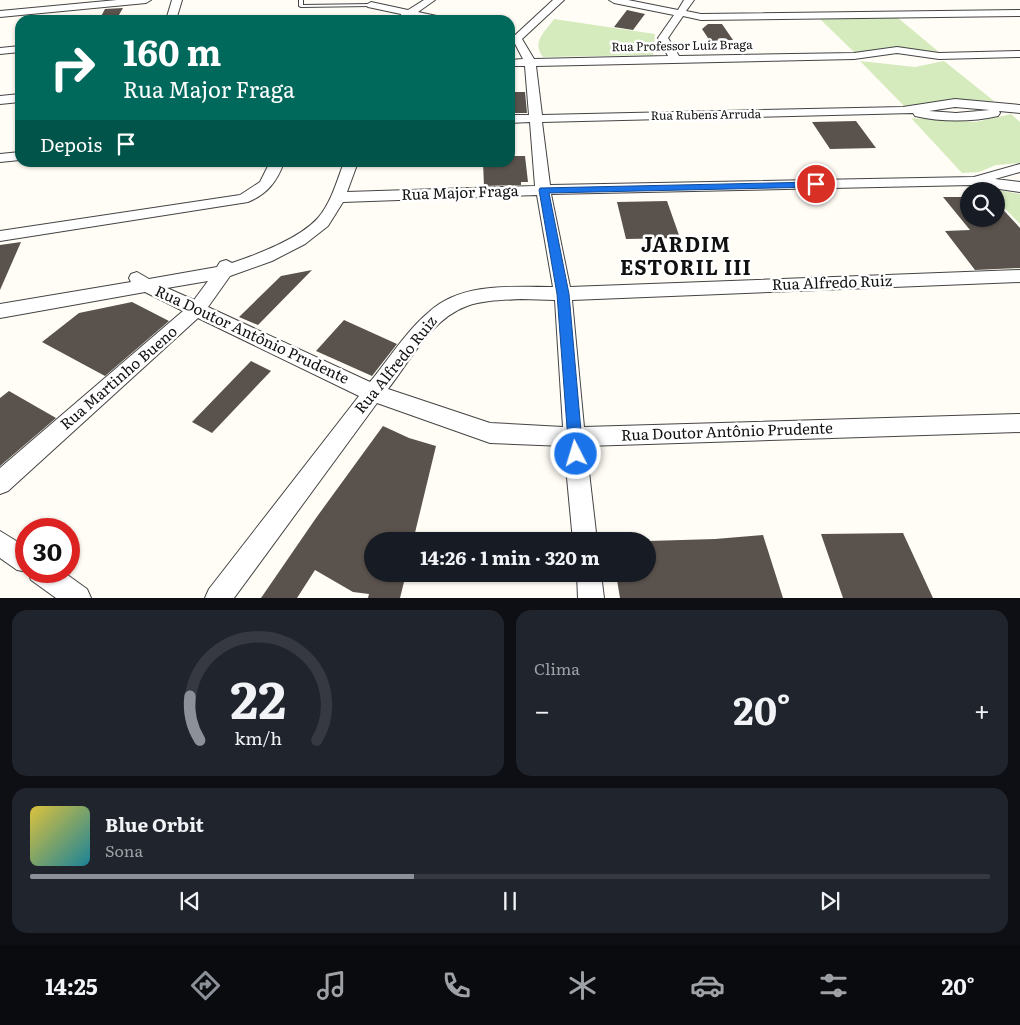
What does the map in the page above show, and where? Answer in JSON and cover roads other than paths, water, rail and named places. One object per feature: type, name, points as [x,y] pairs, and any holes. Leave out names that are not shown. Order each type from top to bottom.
[{"type":"street","points":[[0,14],[146,0]]},
{"type":"street","points":[[172,15],[177,0]]},
{"type":"street","points":[[406,15],[430,0]]},
{"type":"street","points":[[515,36],[559,0]]},
{"type":"street","points":[[614,0],[701,17],[1020,13]]},
{"type":"street","points":[[676,61],[663,38],[689,0]]},
{"type":"street","points":[[372,4],[423,15]]},
{"type":"street","points":[[879,5],[890,15]]},
{"type":"street","points":[[515,39],[530,63],[543,190],[563,294],[574,437],[584,532]]},
{"type":"street","points":[[0,52],[15,50]]},
{"type":"street","points":[[907,51],[914,56],[914,61]]},
{"type":"street","name":"Rua Professor Luiz Braga","points":[[515,63],[854,56],[907,51],[939,56]]},
{"type":"street","points":[[884,52],[890,58],[897,61]]},
{"type":"street","name":"Rua Professor Luiz Braga","points":[[854,56],[914,61],[939,56],[1020,54]]},
{"type":"street","points":[[0,100],[15,98]]},
{"type":"street","points":[[963,104],[977,116]]},
{"type":"street","name":"Rua Rubens Arruda","points":[[515,120],[903,111],[936,105],[963,104],[1016,109]]},
{"type":"street","points":[[936,105],[949,118]]},
{"type":"street","name":"Rua Rubens Arruda","points":[[903,111],[949,118],[977,116],[1016,109]]},
{"type":"street","points":[[0,158],[15,156]]},
{"type":"street","points":[[0,236],[243,199],[264,188],[271,178],[275,167]]},
{"type":"street","points":[[0,311],[72,294],[226,268],[266,257],[299,240],[323,222],[338,197],[349,167]]},
{"type":"street","name":"Rua Major Fraga","points":[[972,181],[1018,172]]},
{"type":"street","name":"Rua Major Fraga","points":[[338,197],[543,190],[972,181],[1020,187]]},
{"type":"street","name":"Rua Martinho Bueno","points":[[0,483],[197,309],[226,268]]},
{"type":"street","name":"Rua Alfredo Ruiz","points":[[218,598],[373,393],[436,315],[451,305],[472,297],[500,293],[563,294],[1020,276]]},
{"type":"street","name":"Rua Doutor Antônio Prudente","points":[[141,282],[373,393],[490,432],[574,437],[1020,423]]},
{"type":"street","points":[[0,301],[72,294]]},
{"type":"street","points":[[0,543],[15,554]]},
{"type":"street","points":[[590,582],[591,598]]},
{"type":"street","points":[[57,583],[78,598]]},
{"type":"lane","points":[[301,0],[301,6],[372,4]]},
{"type":"district","name":"JARDIM ESTORIL III","points":[[686,256]]}]
